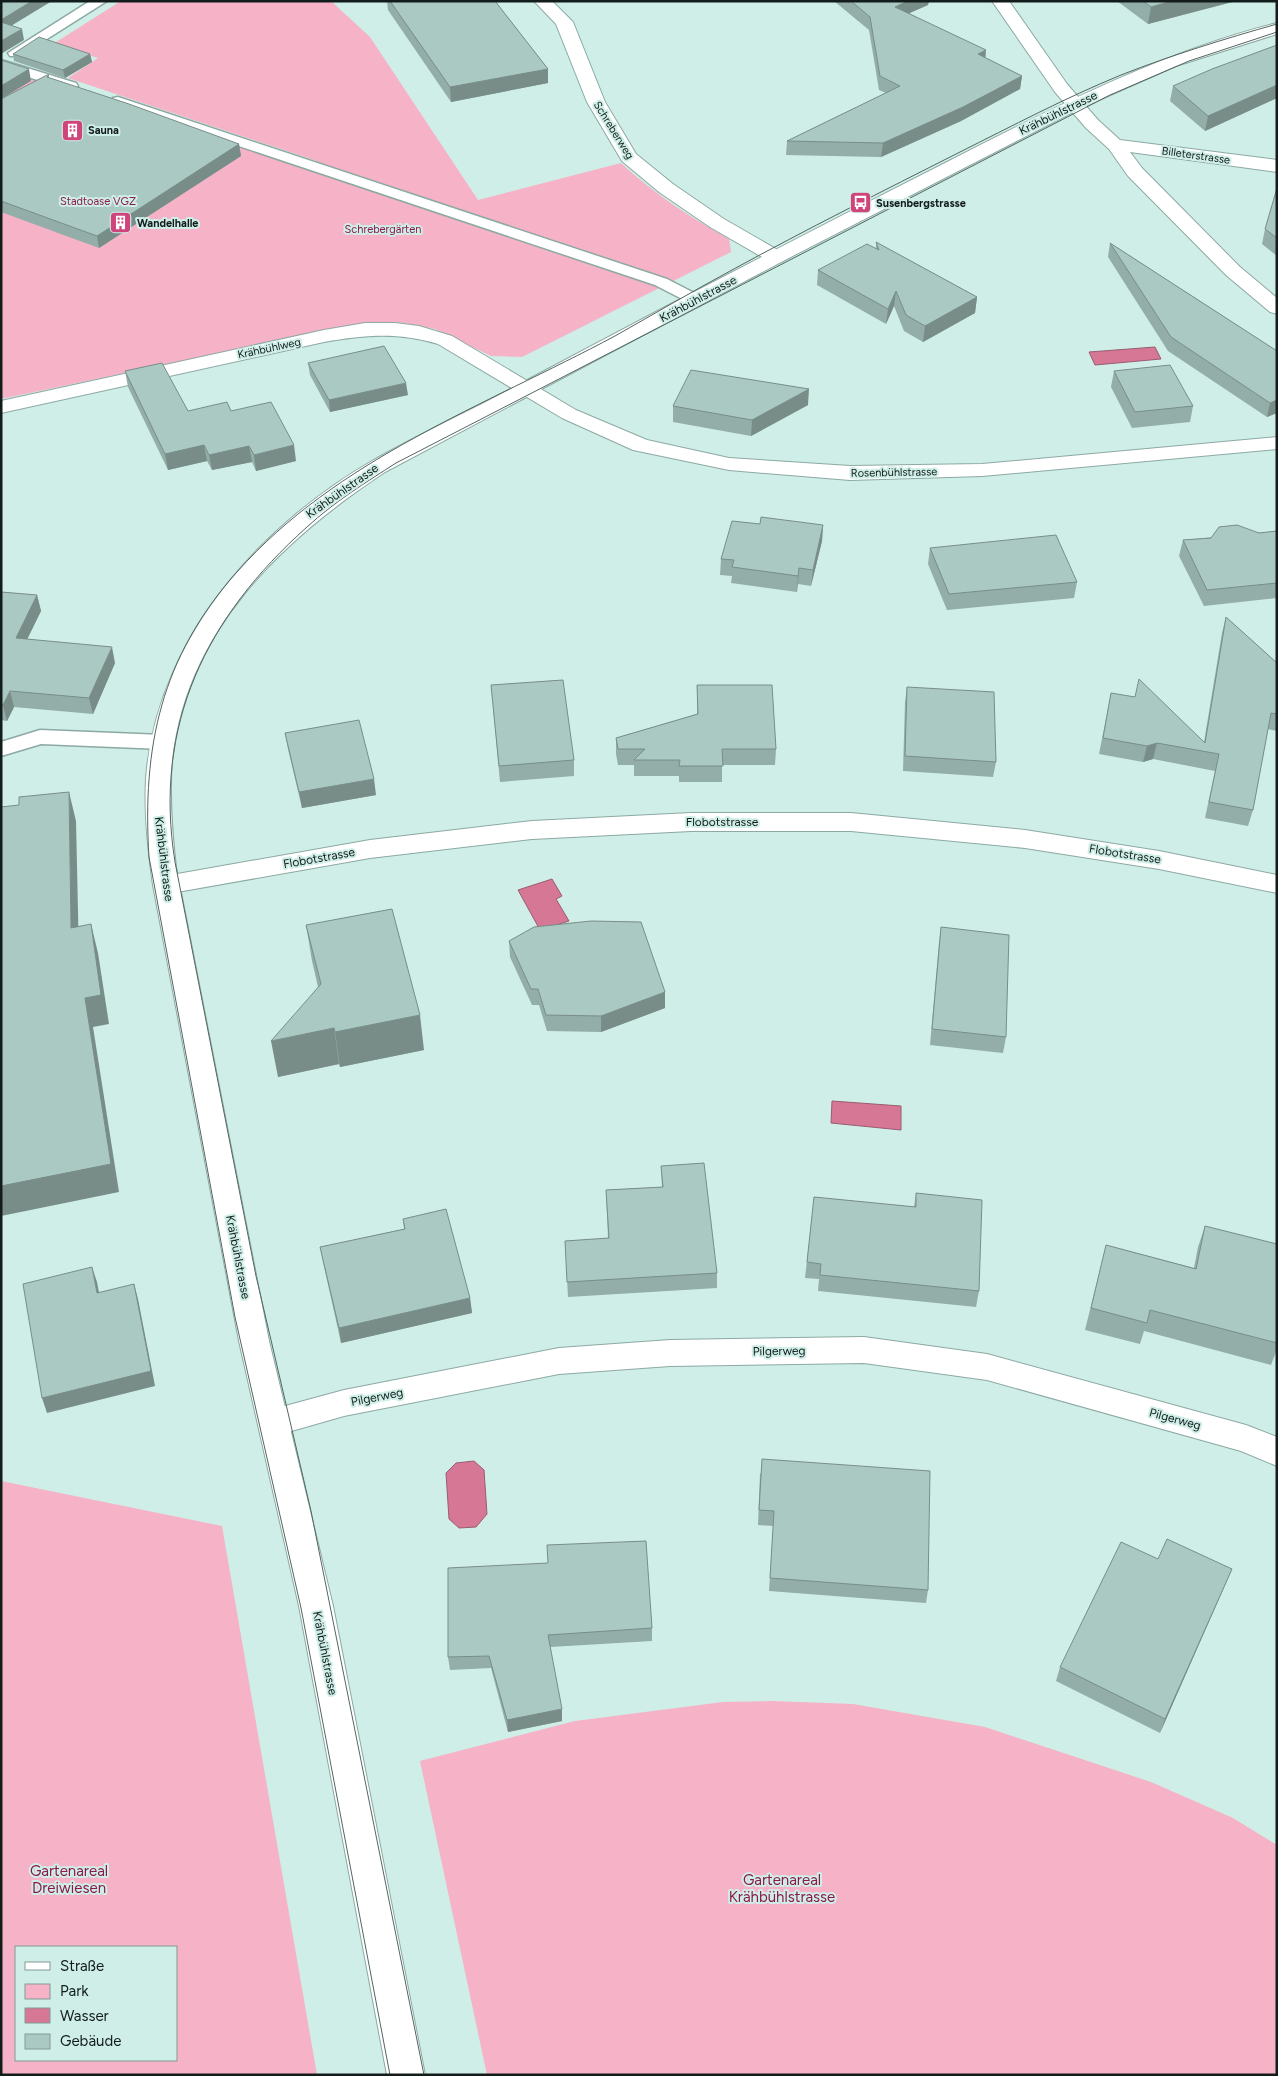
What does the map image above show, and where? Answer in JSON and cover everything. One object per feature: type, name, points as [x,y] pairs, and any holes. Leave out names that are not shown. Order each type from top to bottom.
[{"type":"street","name":"Schreberweg","points":[[542,1],[564,22],[596,102],[628,157],[666,188],[717,223],[776,257]]},
{"type":"street","points":[[1000,1],[1049,73],[1075,104],[1115,145],[1135,172],[1226,264],[1277,308]]},
{"type":"street","name":"Krähbühlstrasse","points":[[406,2075],[316,1606],[236,1250],[166,885],[159,831],[158,806],[163,742],[173,700],[205,632],[242,579],[282,537],[325,501],[377,466],[776,257],[1075,104],[1177,60],[1277,28]]},
{"type":"street","name":"Billeterstrasse","points":[[1115,145],[1277,166]]},
{"type":"street","name":"Krähbühlweg","points":[[1,407],[324,336],[365,329],[395,329],[419,332],[444,340],[526,388]]},
{"type":"street","name":"Rosenbühlstrasse","points":[[526,388],[569,414],[641,445],[729,464],[841,473],[982,470],[1277,442]]},
{"type":"street","name":"Flobotstrasse","points":[[166,885],[370,849],[532,830],[690,822],[851,822],[1025,839],[1159,860],[1277,884]]},
{"type":"street","name":"Pilgerweg","points":[[274,1422],[344,1403],[559,1361],[670,1353],[864,1350],[988,1367],[1246,1439],[1277,1452]]},
{"type":"lane","points":[[1,63],[100,1]]},
{"type":"lane","points":[[1,63],[81,90]]},
{"type":"lane","points":[[32,88],[47,79]]},
{"type":"lane","points":[[100,96],[661,282],[696,300]]},
{"type":"lane","points":[[1,749],[40,737],[163,742]]},
{"type":"green space","name":"Schrebergärten","points":[[121,1],[331,1],[370,37],[478,200],[621,163],[646,185],[673,204],[729,239],[731,252],[522,357],[491,356],[435,329],[404,323],[368,322],[1,399],[1,66],[306,169],[317,161],[68,78],[98,58],[53,44]]},
{"type":"green space","name":"Gartenareal Dreiwiesen","points":[[1,1481],[222,1526],[317,2075],[1,2075]]},
{"type":"green space","name":"Gartenareal Krähbühlstrasse","points":[[772,1701],[853,1704],[985,1727],[1151,1782],[1233,1818],[1277,1845],[1277,2075],[487,2075],[420,1761],[575,1721],[723,1702]]},
{"type":"water","points":[[1155,347],[1161,359],[1095,365],[1089,352]]},
{"type":"water","points":[[552,879],[562,896],[556,899],[569,921],[540,930],[518,890]]},
{"type":"water","points":[[832,1101],[901,1106],[901,1130],[831,1123]]},
{"type":"water","points":[[474,1461],[484,1470],[487,1514],[476,1527],[459,1528],[449,1519],[446,1473],[456,1463]]},
{"type":"building","points":[[1,1],[32,1],[1,20]]},
{"type":"building","points":[[390,1],[495,1],[548,69],[450,87]]},
{"type":"building","points":[[851,1],[908,1],[895,7],[986,50],[978,54],[1022,76],[963,107],[883,143],[787,141],[900,86],[880,76],[870,17]]},
{"type":"building","points":[[1143,1],[1172,1],[1151,7]]},
{"type":"building","points":[[1,22],[22,29],[1,41]]},
{"type":"building","points":[[39,37],[90,54],[63,70],[13,54]]},
{"type":"building","points":[[1277,45],[1277,85],[1208,116],[1173,86],[1212,69]]},
{"type":"building","points":[[1,60],[29,69],[1,86]]},
{"type":"building","points":[[49,75],[47,77],[129,104],[239,144],[97,236],[1,201],[1,99]]},
{"type":"building","points":[[1277,188],[1277,238],[1265,229]]},
{"type":"building","points":[[876,242],[977,297],[925,326],[906,315],[896,291],[888,309],[818,270],[867,244],[879,250]]},
{"type":"building","points":[[1110,243],[1277,351],[1277,400],[1270,403],[1171,337]]},
{"type":"building","points":[[384,346],[406,383],[329,400],[308,363]]},
{"type":"building","points":[[162,363],[188,411],[227,402],[231,411],[271,402],[294,445],[254,455],[249,446],[209,455],[204,445],[165,454],[125,371]]},
{"type":"building","points":[[1170,365],[1193,406],[1135,412],[1114,371]]},
{"type":"building","points":[[691,370],[809,389],[752,420],[673,406]]},
{"type":"building","points":[[761,517],[823,525],[813,570],[799,568],[798,576],[732,567],[734,560],[721,559],[732,521],[760,524]]},
{"type":"building","points":[[1237,525],[1259,533],[1277,531],[1277,583],[1207,590],[1183,540],[1211,538],[1219,527]]},
{"type":"building","points":[[1056,535],[1077,582],[949,594],[930,548]]},
{"type":"building","points":[[1,592],[37,595],[16,638],[112,647],[89,698],[10,691],[3,705],[1,704]]},
{"type":"building","points":[[1226,617],[1277,663],[1277,714],[1271,713],[1253,810],[1209,802],[1219,754],[1157,743],[1147,746],[1103,738],[1111,693],[1135,697],[1139,679],[1205,743]]},
{"type":"building","points":[[563,680],[574,760],[499,766],[491,685]]},
{"type":"building","points":[[697,685],[772,685],[776,749],[722,749],[723,766],[679,766],[680,760],[634,760],[645,749],[618,749],[616,738],[698,714]]},
{"type":"building","points":[[907,687],[994,692],[996,762],[905,756]]},
{"type":"building","points":[[359,720],[374,779],[299,792],[285,733]]},
{"type":"building","points":[[69,792],[71,928],[91,924],[101,995],[85,998],[111,1164],[1,1186],[1,807],[19,805],[19,797]]},
{"type":"building","points":[[392,909],[420,1015],[335,1032],[334,1028],[271,1041],[321,984],[306,925]]},
{"type":"building","points":[[591,921],[641,922],[665,992],[601,1016],[546,1015],[538,989],[531,989],[509,941],[534,927]]},
{"type":"building","points":[[941,927],[1009,935],[1006,1037],[932,1029]]},
{"type":"building","points":[[704,1163],[717,1273],[567,1282],[565,1241],[609,1238],[606,1190],[663,1187],[661,1166]]},
{"type":"building","points":[[916,1193],[982,1200],[979,1291],[820,1275],[821,1264],[807,1262],[814,1197],[916,1207]]},
{"type":"building","points":[[446,1209],[470,1298],[339,1328],[320,1247],[405,1229],[403,1219]]},
{"type":"building","points":[[1205,1226],[1277,1244],[1277,1343],[1150,1310],[1147,1323],[1091,1308],[1106,1245],[1196,1269]]},
{"type":"building","points":[[92,1267],[97,1293],[134,1284],[151,1371],[42,1398],[23,1284]]},
{"type":"building","points":[[762,1459],[930,1471],[928,1590],[770,1578],[774,1511],[759,1510]]},
{"type":"building","points":[[1167,1539],[1232,1569],[1165,1719],[1060,1667],[1121,1542],[1158,1559]]},
{"type":"building","points":[[646,1541],[652,1628],[548,1635],[562,1709],[507,1720],[489,1656],[448,1657],[448,1568],[548,1563],[547,1545]]},
{"type":"tram line","points":[[390,2075],[301,1608],[235,1317],[149,857],[149,778],[154,741],[162,705],[174,671],[190,637],[211,604],[237,572],[277,532],[320,497],[366,466],[414,438],[615,336],[788,240],[1039,112],[1121,75],[1198,48],[1277,24]]},
{"type":"tram line","points":[[424,2075],[311,1511],[256,1276],[175,862],[170,812],[172,765],[180,720],[195,677],[215,636],[241,598],[271,562],[328,509],[396,463],[1110,95],[1189,61],[1277,32]]},
{"type":"place","name":"Sauna","points":[[72,130]]},
{"type":"place","name":"Susenbergstrasse","points":[[860,203]]},
{"type":"place","name":"Wandelhalle","points":[[121,223]]},
{"type":"park label","name":"Stadtoase VGZ","points":[[98,201]]}]
